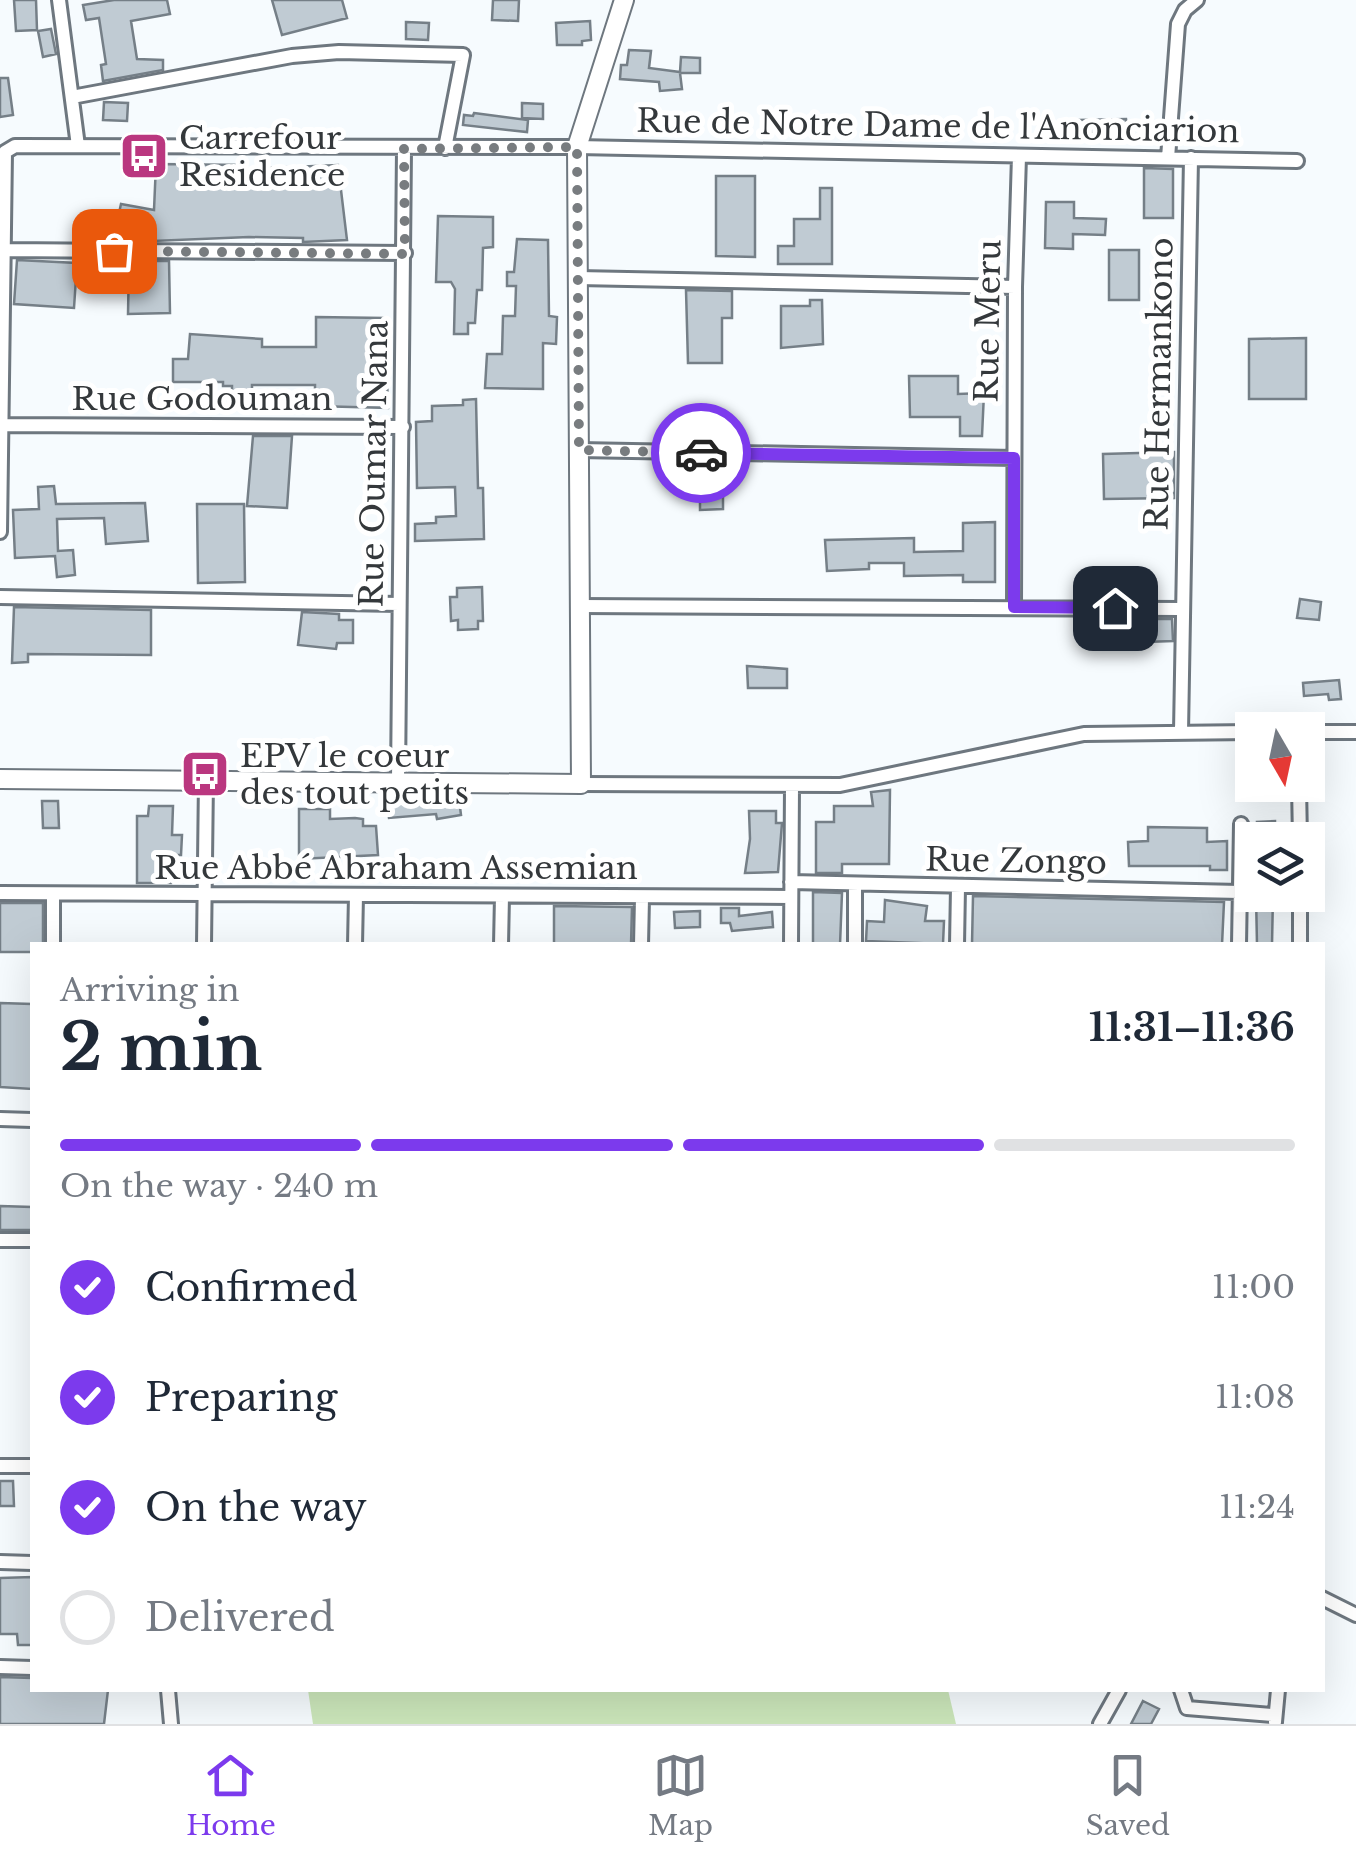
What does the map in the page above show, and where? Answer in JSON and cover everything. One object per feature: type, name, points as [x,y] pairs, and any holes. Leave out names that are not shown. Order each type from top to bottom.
[{"type":"street","points":[[59,0],[78,146]]},
{"type":"street","points":[[581,784],[577,147],[624,0]]},
{"type":"street","points":[[1168,158],[1178,24],[1185,10],[1198,0]]},
{"type":"street","points":[[72,97],[292,56],[340,52],[463,55],[445,148]]},
{"type":"street","name":"Rue de Notre Dame de l'Anonciarion","points":[[5,250],[5,152],[16,146],[577,147],[1297,161]]},
{"type":"street","name":"Rue Oumar Nana","points":[[398,780],[404,149]]},
{"type":"street","name":"Rue Meru","points":[[1014,607],[1019,156]]},
{"type":"street","name":"Rue Hermankono","points":[[1181,732],[1191,158]]},
{"type":"street","points":[[0,532],[5,250],[405,254]]},
{"type":"street","points":[[578,278],[1015,287]]},
{"type":"street","name":"Rue Godouman","points":[[2,425],[403,428]]},
{"type":"street","points":[[579,450],[1014,458]]},
{"type":"street","points":[[0,597],[399,604]]},
{"type":"street","points":[[580,606],[1182,609]]},
{"type":"street","points":[[0,778],[840,785],[1084,734],[1235,732]]},
{"type":"street","points":[[1325,732],[1356,732]]},
{"type":"street","points":[[204,942],[206,778]]},
{"type":"street","points":[[791,942],[792,786]]},
{"type":"street","name":"Rue Zongo","points":[[791,882],[1235,892]]},
{"type":"street","points":[[855,885],[855,942]]},
{"type":"street","points":[[957,942],[958,887]]},
{"type":"street","name":"Rue Abbé Abraham Assemian","points":[[0,893],[791,897]]},
{"type":"street","points":[[53,942],[54,894]]},
{"type":"street","points":[[355,942],[356,895]]},
{"type":"street","points":[[501,942],[502,896]]},
{"type":"street","points":[[642,898],[642,942]]},
{"type":"street","points":[[1239,942],[1240,912]]},
{"type":"street","points":[[1300,912],[1300,942]]},
{"type":"street","points":[[0,1120],[30,1120]]},
{"type":"street","points":[[0,1240],[30,1240]]},
{"type":"street","points":[[0,1466],[30,1466]]},
{"type":"street","points":[[0,1562],[30,1562]]},
{"type":"street","points":[[1325,1600],[1356,1615]]},
{"type":"street","points":[[0,1667],[30,1668]]},
{"type":"street","points":[[168,1692],[170,1724]]},
{"type":"street","points":[[1100,1724],[1117,1692]]},
{"type":"street","points":[[1182,1692],[1187,1708],[1274,1720],[1278,1692]]},
{"type":"green space","points":[[308,1692],[948,1692],[956,1724],[313,1724]]},
{"type":"building","points":[[14,0],[36,0],[37,30],[16,31]]},
{"type":"building","points":[[114,0],[167,0],[170,14],[131,21],[137,59],[163,60],[163,70],[103,81],[101,65],[106,64],[99,18],[86,20],[83,5]]},
{"type":"building","points":[[272,0],[342,0],[347,18],[282,35]]},
{"type":"building","points":[[493,0],[519,0],[518,21],[492,20]]},
{"type":"building","points":[[590,21],[591,40],[582,41],[582,45],[557,45],[556,23]]},
{"type":"building","points":[[406,22],[429,23],[428,40],[406,39]]},
{"type":"building","points":[[51,29],[56,54],[43,57],[38,31]]},
{"type":"building","points":[[629,50],[651,51],[649,68],[680,72],[681,57],[700,58],[700,73],[680,73],[682,89],[660,91],[659,82],[620,79],[621,65],[627,65]]},
{"type":"building","points":[[0,78],[8,78],[13,115],[0,117]]},
{"type":"building","points":[[104,102],[128,103],[127,121],[103,120]]},
{"type":"building","points":[[522,103],[543,104],[543,119],[522,118]]},
{"type":"building","points":[[464,115],[528,120],[527,132],[463,125]]},
{"type":"building","points":[[1126,119],[1128,138],[1110,139],[1109,132],[1080,134],[1079,120]]},
{"type":"building","points":[[156,164],[245,165],[245,169],[338,165],[347,240],[303,242],[303,238],[249,237],[153,241],[153,229],[117,222],[121,204],[154,210]]},
{"type":"building","points":[[1144,168],[1173,169],[1173,218],[1144,218]]},
{"type":"building","points":[[716,176],[755,176],[755,257],[716,256]]},
{"type":"building","points":[[820,188],[832,188],[832,264],[778,264],[778,246],[794,246],[794,219],[820,219]]},
{"type":"building","points":[[1046,202],[1074,202],[1074,218],[1106,219],[1105,235],[1073,234],[1073,249],[1045,248]]},
{"type":"building","points":[[438,216],[493,217],[493,247],[483,248],[482,290],[477,290],[475,323],[468,323],[468,334],[454,334],[455,289],[451,282],[436,282]]},
{"type":"building","points":[[517,239],[548,240],[549,316],[557,317],[556,344],[543,343],[543,389],[485,388],[487,354],[502,354],[503,316],[515,316],[516,286],[507,286],[507,272],[514,272]]},
{"type":"building","points":[[1109,250],[1139,250],[1139,300],[1109,300]]},
{"type":"building","points":[[17,260],[77,263],[74,308],[14,304]]},
{"type":"building","points":[[129,261],[169,261],[170,313],[128,314]]},
{"type":"building","points":[[686,290],[732,291],[732,318],[722,318],[722,363],[688,363]]},
{"type":"building","points":[[810,300],[822,300],[823,344],[781,348],[781,306],[810,306]]},
{"type":"building","points":[[316,317],[385,318],[388,408],[315,406],[315,385],[252,385],[252,391],[232,392],[232,386],[223,386],[223,382],[173,382],[173,359],[188,359],[190,334],[262,339],[262,347],[316,347]]},
{"type":"building","points":[[1306,338],[1306,399],[1249,399],[1249,339]]},
{"type":"building","points":[[909,376],[958,376],[958,394],[984,393],[982,436],[960,436],[960,417],[910,417]]},
{"type":"building","points":[[476,399],[478,488],[483,488],[484,539],[415,541],[415,524],[436,523],[436,517],[456,516],[455,487],[417,488],[416,422],[432,421],[432,406],[463,405],[463,400]]},
{"type":"building","points":[[253,436],[292,436],[287,508],[247,506]]},
{"type":"building","points":[[1174,452],[1174,498],[1104,499],[1103,454]]},
{"type":"building","points":[[723,463],[723,509],[700,510],[700,479],[691,479],[691,464]]},
{"type":"building","points":[[54,486],[56,504],[145,503],[148,541],[106,544],[104,518],[57,519],[58,551],[73,550],[75,575],[57,577],[55,556],[15,558],[13,510],[39,509],[38,487]]},
{"type":"building","points":[[197,504],[244,504],[245,582],[198,583]]},
{"type":"building","points":[[995,522],[995,582],[963,582],[963,575],[904,576],[904,563],[869,563],[869,569],[827,571],[825,540],[914,538],[914,552],[963,551],[963,523]]},
{"type":"building","points":[[482,587],[483,621],[478,621],[478,629],[458,630],[458,620],[451,621],[450,597],[457,597],[457,588]]},
{"type":"building","points":[[1300,599],[1321,602],[1319,620],[1297,618]]},
{"type":"building","points":[[14,607],[151,610],[151,655],[28,654],[28,662],[12,663]]},
{"type":"building","points":[[302,612],[339,614],[339,620],[353,620],[353,643],[337,643],[336,649],[298,645]]},
{"type":"building","points":[[1114,619],[1172,619],[1173,641],[1115,643]]},
{"type":"building","points":[[747,666],[787,669],[787,688],[748,688]]},
{"type":"building","points":[[1339,680],[1341,699],[1329,700],[1328,694],[1304,696],[1303,683]]},
{"type":"building","points":[[890,790],[889,864],[842,864],[842,873],[816,873],[816,822],[834,822],[834,806],[873,806],[871,792]]},
{"type":"building","points":[[459,799],[461,815],[389,818],[387,803],[417,805]]},
{"type":"building","points":[[42,801],[58,801],[59,828],[43,828]]},
{"type":"building","points":[[149,806],[173,806],[172,835],[182,835],[181,855],[171,855],[171,883],[137,883],[137,816],[148,816]]},
{"type":"building","points":[[299,809],[330,809],[330,819],[363,819],[363,826],[376,826],[378,855],[299,859]]},
{"type":"building","points":[[749,811],[776,811],[776,823],[782,823],[778,872],[745,873]]},
{"type":"building","points":[[1148,827],[1207,828],[1207,842],[1227,841],[1227,870],[1210,870],[1210,866],[1129,866],[1128,842],[1148,841]]},
{"type":"building","points":[[813,892],[842,893],[840,942],[813,942]]},
{"type":"building","points":[[973,896],[1224,902],[1222,942],[972,942]]},
{"type":"building","points":[[885,900],[927,906],[925,921],[944,921],[943,942],[866,941],[867,921],[884,922]]},
{"type":"building","points":[[0,903],[43,903],[43,942],[30,942],[30,952],[0,952]]},
{"type":"building","points":[[554,906],[632,907],[631,942],[554,942]]},
{"type":"building","points":[[721,908],[739,908],[739,916],[772,912],[773,927],[732,931],[730,923],[721,923]]},
{"type":"building","points":[[700,911],[700,927],[675,928],[674,912]]},
{"type":"building","points":[[1256,912],[1273,912],[1272,942],[1257,942]]},
{"type":"building","points":[[0,1003],[30,1004],[30,1089],[0,1087]]},
{"type":"building","points":[[0,1206],[30,1207],[30,1230],[0,1230]]},
{"type":"building","points":[[0,1481],[13,1481],[14,1506],[0,1506]]},
{"type":"building","points":[[30,1577],[30,1645],[18,1645],[17,1634],[0,1634],[0,1578]]},
{"type":"building","points":[[0,1677],[30,1678],[30,1692],[108,1692],[104,1724],[0,1724]]},
{"type":"building","points":[[1143,1701],[1159,1709],[1151,1724],[1131,1724]]},
{"type":"way so far","points":[[114,251],[405,254],[404,149],[577,147],[579,450],[701,453]]},
{"type":"place","name":"Carrefour Residence","points":[[144,156]]},
{"type":"place","name":"EPV le coeur des tout petits","points":[[205,774]]},
{"type":"route","points":[[701,453],[1014,458],[1014,607],[1115,608]]}]
